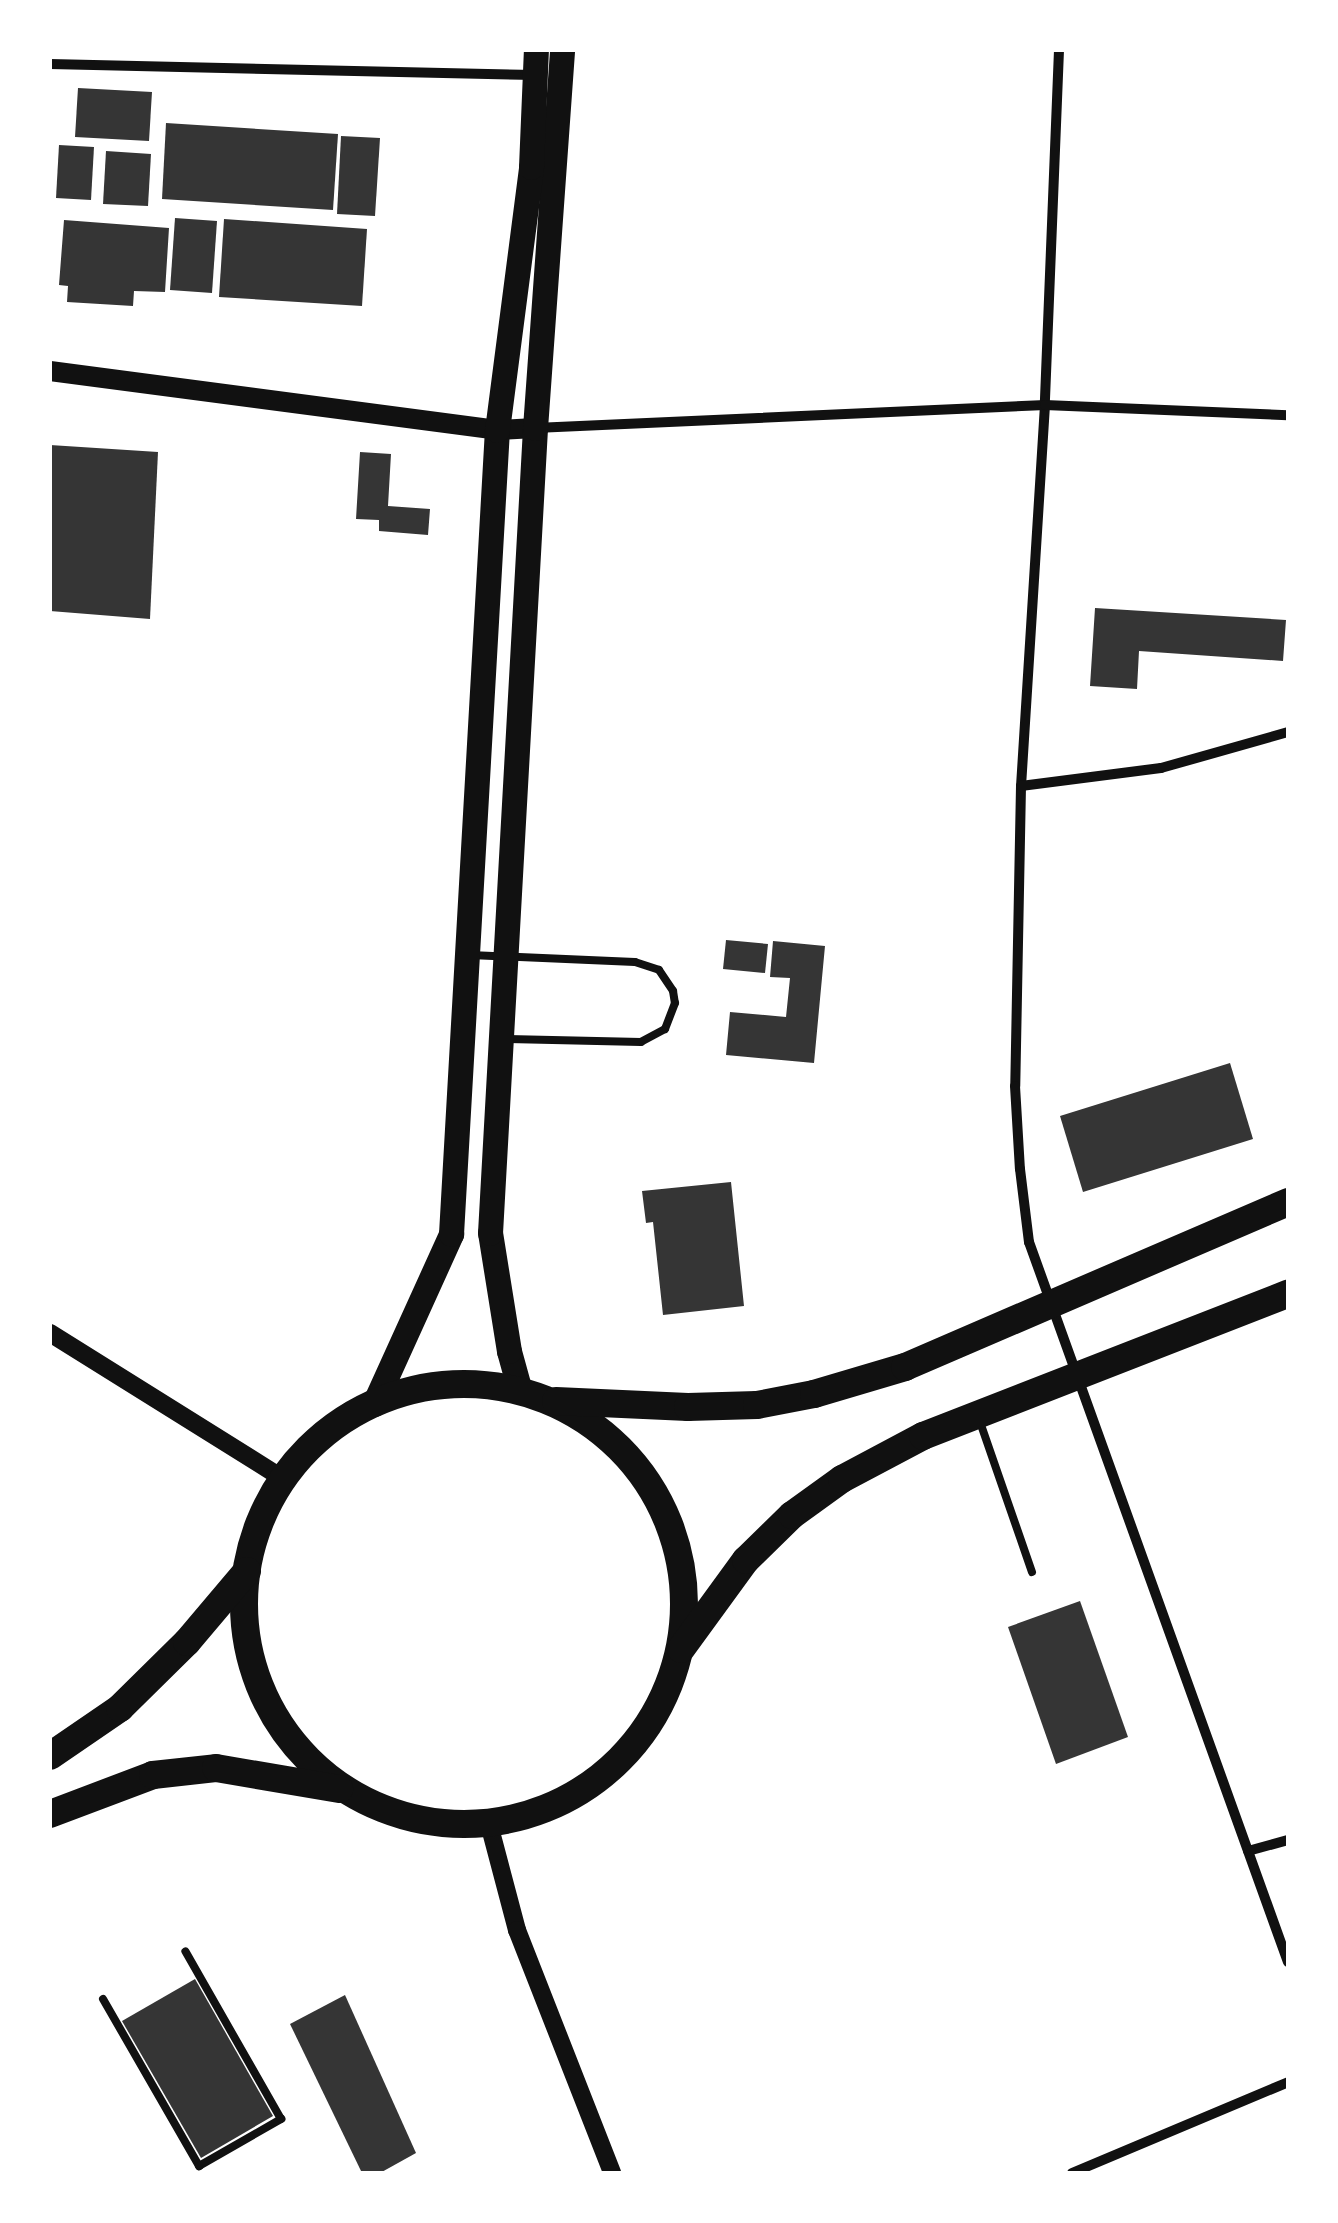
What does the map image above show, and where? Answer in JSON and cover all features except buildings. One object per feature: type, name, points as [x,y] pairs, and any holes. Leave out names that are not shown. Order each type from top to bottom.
[{"type":"highway","points":[[550,1401],[688,1407],[756,1405],[814,1394],[905,1367],[1288,1202]]},
{"type":"highway","points":[[678,1654],[682,1578],[660,1504],[613,1442],[583,1418],[520,1390],[444,1385],[374,1404],[323,1435],[284,1479],[261,1522],[247,1571],[248,1643],[265,1695],[292,1742],[346,1790],[398,1815],[456,1825],[489,1824],[554,1806],[610,1769],[652,1717],[678,1654],[746,1560],[792,1515],[842,1478],[923,1436],[1288,1294]]},
{"type":"highway","points":[[50,1756],[120,1708],[187,1642],[247,1571]]},
{"type":"highway","points":[[50,1814],[154,1775],[216,1768],[346,1790]]},
{"type":"main road","points":[[520,1390],[509,1351],[490,1232],[535,428],[562,50]]},
{"type":"main road","points":[[374,1404],[451,1234],[497,430],[531,167],[536,63]]},
{"type":"main road","points":[[50,371],[497,430],[535,428]]},
{"type":"street","points":[[1059,50],[1045,405],[1021,786],[1015,1086],[1020,1169],[1029,1242],[1288,1962]]},
{"type":"street","points":[[50,64],[536,63],[561,76]]},
{"type":"street","points":[[535,428],[1045,405],[1288,415]]},
{"type":"street","points":[[1021,786],[1161,768],[1288,732]]},
{"type":"street","points":[[50,1333],[284,1479]]},
{"type":"street","points":[[489,1824],[517,1930],[612,2173]]},
{"type":"street","points":[[1248,1851],[1288,1840]]},
{"type":"street","points":[[1072,2173],[1288,2082]]},
{"type":"lane","points":[[470,954],[647,964],[668,979],[675,1003],[665,1029],[640,1042],[500,1038]]},
{"type":"lane","points":[[978,1415],[1032,1572]]},
{"type":"lane","points":[[103,1999],[198,2166],[281,2118],[185,1951]]}]
